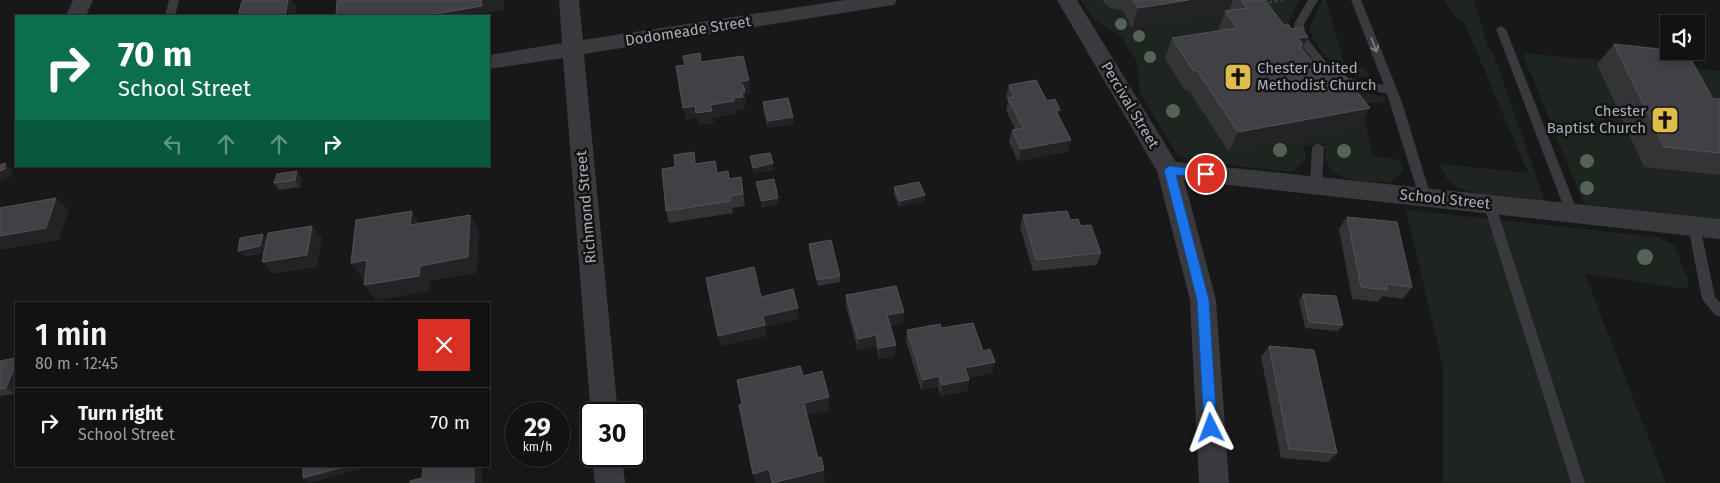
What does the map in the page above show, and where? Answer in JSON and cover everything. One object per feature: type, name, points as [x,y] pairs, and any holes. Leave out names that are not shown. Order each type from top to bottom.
[{"type":"street","points":[[76,15],[83,0]]},
{"type":"street","name":"Richmond Street","points":[[569,0],[603,402]]},
{"type":"street","name":"Dodomeade Street","points":[[490,62],[887,0]]},
{"type":"street","name":"Percival Street","points":[[1067,0],[1169,170],[1203,300],[1214,483]]},
{"type":"street","name":"School Street","points":[[1169,170],[1720,229]]},
{"type":"street","points":[[608,467],[610,483]]},
{"type":"lane","points":[[170,15],[174,0]]},
{"type":"lane","points":[[1313,0],[1299,24],[1300,38],[1328,72],[1346,81],[1392,91]]},
{"type":"lane","points":[[1356,0],[1392,91],[1426,197]]},
{"type":"lane","points":[[1501,29],[1572,213]]},
{"type":"lane","points":[[1316,185],[1318,147]]},
{"type":"lane","points":[[1489,204],[1578,483]]},
{"type":"lane","points":[[1694,226],[1709,298],[1720,311]]},
{"type":"path","points":[[1264,3],[1283,0]]},
{"type":"shaded area","points":[[1081,0],[1300,0],[1287,23],[1288,35],[1314,70],[1349,90],[1382,96],[1386,100],[1384,103],[1362,103],[1372,156],[1396,159],[1403,164],[1402,172],[1390,183],[1346,178],[1338,175],[1327,163],[1324,143],[1304,146],[1306,159],[1293,172],[1191,161],[1176,153],[1140,93],[1137,62],[1121,37],[1093,19]]},
{"type":"shaded area","points":[[1322,0],[1326,0],[1345,66],[1362,68],[1368,72],[1369,76],[1360,77],[1350,74],[1332,63],[1312,37],[1309,29]]},
{"type":"shaded area","points":[[1445,0],[1474,0],[1488,47],[1494,56],[1545,201],[1478,194],[1454,185],[1445,175],[1440,164],[1528,173],[1465,24],[1454,16]]},
{"type":"shaded area","points":[[1522,53],[1720,71],[1720,220],[1584,204]]},
{"type":"shaded area","points":[[1406,210],[1658,237],[1674,245],[1689,282],[1686,289],[1585,274],[1666,483],[1441,483],[1443,480],[1443,367]]},
{"type":"building","points":[[288,0],[285,15],[238,15],[242,1]]},
{"type":"building","points":[[337,0],[481,0],[482,6],[430,15],[336,15]]},
{"type":"building","points":[[1133,0],[1189,0],[1138,8]]},
{"type":"building","points":[[1241,0],[1265,0],[1284,25],[1288,24],[1292,29],[1301,27],[1308,37],[1298,38],[1303,44],[1299,45],[1321,72],[1339,69],[1370,108],[1238,132],[1198,72],[1192,69],[1172,38],[1237,28],[1225,11],[1247,8]]},
{"type":"building","points":[[1614,44],[1660,49],[1660,60],[1691,60],[1713,99],[1720,99],[1720,153],[1664,147]]},
{"type":"building","points":[[700,53],[701,62],[743,56],[749,80],[740,82],[745,91],[742,93],[743,97],[734,98],[734,101],[710,105],[712,111],[696,113],[695,106],[683,108],[676,66],[685,65],[683,56]]},
{"type":"building","points":[[1036,80],[1047,101],[1055,99],[1060,110],[1056,111],[1071,140],[1021,149],[1012,130],[1023,128],[1008,98],[1014,97],[1009,85]]},
{"type":"building","points":[[788,98],[793,117],[768,121],[763,102]]},
{"type":"building","points":[[694,152],[695,164],[715,161],[717,173],[728,171],[729,179],[741,177],[743,194],[730,196],[730,201],[666,211],[662,169],[675,167],[674,155]]},
{"type":"building","points":[[770,153],[773,163],[753,168],[750,156]]},
{"type":"building","points":[[5,163],[5,169],[0,171],[0,165]]},
{"type":"building","points":[[297,171],[295,180],[274,183],[277,174]]},
{"type":"building","points":[[774,179],[778,198],[761,201],[756,182]]},
{"type":"building","points":[[919,182],[925,195],[900,201],[894,187]]},
{"type":"building","points":[[56,198],[46,228],[0,236],[0,208]]},
{"type":"building","points":[[412,211],[410,225],[470,215],[468,257],[420,266],[419,276],[364,285],[367,260],[351,263],[356,220]]},
{"type":"building","points":[[1067,211],[1070,220],[1078,219],[1081,226],[1091,225],[1101,253],[1036,260],[1023,215]]},
{"type":"building","points":[[1347,217],[1397,222],[1412,287],[1386,284],[1387,290],[1361,287]]},
{"type":"building","points":[[312,226],[307,255],[262,262],[268,233]]},
{"type":"building","points":[[263,234],[260,246],[238,251],[240,238]]},
{"type":"building","points":[[831,240],[840,276],[817,280],[809,244]]},
{"type":"building","points":[[754,267],[761,297],[793,289],[798,308],[763,316],[765,325],[718,336],[706,278]]},
{"type":"building","points":[[896,286],[904,312],[887,315],[896,345],[879,348],[876,335],[858,339],[846,295]]},
{"type":"building","points":[[1303,294],[1336,296],[1343,325],[1309,322]]},
{"type":"building","points":[[973,323],[983,351],[990,349],[995,362],[965,368],[969,380],[942,385],[939,376],[923,380],[907,330],[940,324],[941,328]]},
{"type":"building","points":[[1269,346],[1314,350],[1337,453],[1289,449]]},
{"type":"building","points":[[15,358],[15,366],[6,388],[0,389],[0,361]]},
{"type":"building","points":[[800,366],[803,376],[822,371],[829,397],[804,403],[818,458],[821,457],[824,470],[772,483],[769,469],[753,474],[739,405],[742,404],[737,380]]},
{"type":"building","points":[[303,467],[343,467],[303,478]]},
{"type":"building","points":[[423,467],[474,467],[474,483],[410,483],[410,481],[422,478]]},
{"type":"place","name":"Chester United Methodist Church","points":[[1238,77]]},
{"type":"place","name":"Chester Baptist Church","points":[[1665,120]]},
{"type":"route","points":[[1206,174],[1169,170],[1203,300],[1211,428]]}]
